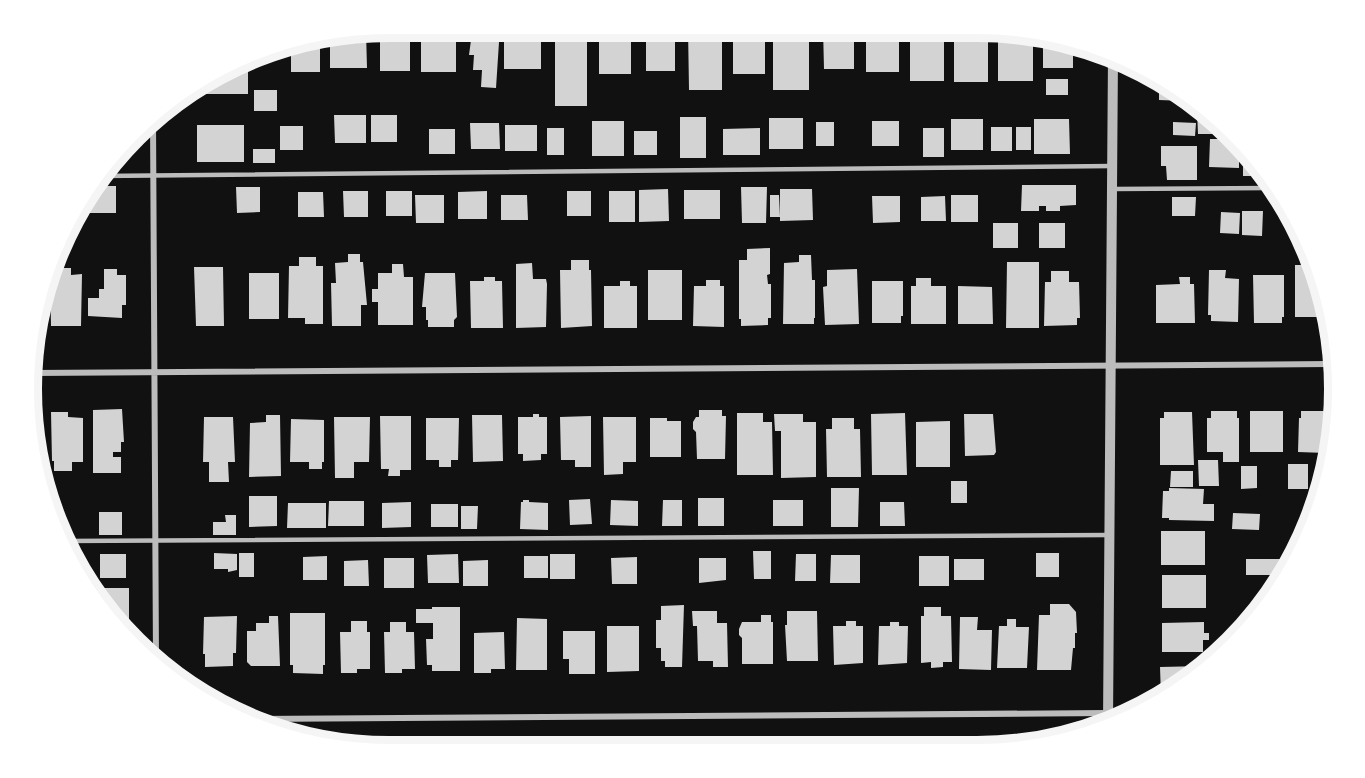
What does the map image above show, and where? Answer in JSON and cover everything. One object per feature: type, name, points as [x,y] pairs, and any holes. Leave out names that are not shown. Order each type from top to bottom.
[{"type":"street","points":[[1108,715],[1113,65]]},
{"type":"street","points":[[153,129],[156,652]]},
{"type":"street","points":[[38,373],[1327,364]]},
{"type":"street","points":[[268,719],[1097,719]]},
{"type":"lane","points":[[109,176],[1112,166]]},
{"type":"lane","points":[[1112,189],[1264,188]]},
{"type":"lane","points":[[72,541],[1110,535]]},
{"type":"building","points":[[366,38],[367,68],[330,68],[330,43]]},
{"type":"building","points":[[380,38],[410,38],[410,71],[380,71]]},
{"type":"building","points":[[421,38],[456,38],[456,72],[421,72]]},
{"type":"building","points":[[499,38],[496,88],[481,87],[482,70],[473,70],[474,55],[469,55],[471,40],[464,39]]},
{"type":"building","points":[[555,38],[587,38],[587,106],[555,106]]},
{"type":"building","points":[[599,38],[631,38],[631,74],[599,74]]},
{"type":"building","points":[[646,38],[675,38],[675,71],[646,71]]},
{"type":"building","points":[[688,38],[722,38],[722,90],[689,90]]},
{"type":"building","points":[[733,38],[765,38],[765,74],[733,74]]},
{"type":"building","points":[[773,38],[809,38],[809,90],[773,90]]},
{"type":"building","points":[[823,38],[854,38],[854,69],[824,69]]},
{"type":"building","points":[[866,38],[899,38],[899,72],[866,72]]},
{"type":"building","points":[[910,38],[944,38],[944,81],[910,81]]},
{"type":"building","points":[[954,38],[988,38],[988,82],[954,82]]},
{"type":"building","points":[[998,38],[1033,42],[1033,81],[998,81]]},
{"type":"building","points":[[504,39],[541,39],[541,69],[504,69]]},
{"type":"building","points":[[320,44],[320,72],[291,72],[291,51]]},
{"type":"building","points":[[1043,44],[1073,51],[1073,68],[1043,68]]},
{"type":"building","points":[[248,67],[248,94],[199,94]]},
{"type":"building","points":[[1046,79],[1068,79],[1068,95],[1046,95]]},
{"type":"building","points":[[1159,89],[1176,101],[1159,100]]},
{"type":"building","points":[[254,90],[277,90],[277,111],[254,111]]},
{"type":"building","points":[[334,115],[366,115],[366,143],[335,143]]},
{"type":"building","points":[[371,115],[397,115],[397,142],[371,142]]},
{"type":"building","points":[[1197,116],[1218,134],[1218,134],[1198,134]]},
{"type":"building","points":[[680,117],[706,117],[706,158],[680,158]]},
{"type":"building","points":[[769,118],[803,118],[803,149],[769,149]]},
{"type":"building","points":[[951,119],[983,119],[983,150],[951,150]]},
{"type":"building","points":[[1034,119],[1069,119],[1070,154],[1034,154]]},
{"type":"building","points":[[592,121],[624,121],[624,156],[592,156]]},
{"type":"building","points":[[872,121],[899,121],[899,146],[872,146]]},
{"type":"building","points":[[816,122],[834,122],[834,146],[816,146]]},
{"type":"building","points":[[1173,122],[1196,123],[1195,136],[1173,135]]},
{"type":"building","points":[[470,123],[499,123],[500,149],[471,149]]},
{"type":"building","points":[[197,125],[244,125],[244,162],[197,162]]},
{"type":"building","points":[[505,125],[537,125],[537,151],[505,151]]},
{"type":"building","points":[[280,126],[303,126],[303,150],[280,150]]},
{"type":"building","points":[[991,127],[1012,127],[1012,151],[991,151]]},
{"type":"building","points":[[1016,127],[1031,127],[1031,150],[1016,150]]},
{"type":"building","points":[[547,128],[564,128],[564,155],[547,155]]},
{"type":"building","points":[[760,128],[760,155],[723,155],[723,129]]},
{"type":"building","points":[[923,128],[944,128],[944,157],[923,157]]},
{"type":"building","points":[[429,129],[455,129],[455,154],[429,154]]},
{"type":"building","points":[[634,131],[657,131],[657,155],[634,155]]},
{"type":"building","points":[[1210,139],[1224,139],[1239,156],[1239,168],[1209,167]]},
{"type":"building","points":[[1161,146],[1197,146],[1197,180],[1167,180],[1166,166],[1161,166]]},
{"type":"building","points":[[253,149],[275,149],[275,163],[253,163]]},
{"type":"building","points":[[1243,161],[1256,176],[1243,176]]},
{"type":"building","points":[[1022,185],[1076,185],[1076,205],[1060,206],[1060,211],[1046,211],[1046,206],[1039,206],[1039,211],[1021,211]]},
{"type":"building","points":[[102,186],[116,186],[116,213],[88,213],[88,208]]},
{"type":"building","points":[[236,187],[260,187],[260,212],[237,213]]},
{"type":"building","points":[[741,187],[767,187],[766,223],[742,223]]},
{"type":"building","points":[[668,189],[669,221],[639,222],[639,190]]},
{"type":"building","points":[[780,189],[812,189],[813,220],[780,221]]},
{"type":"building","points":[[684,190],[720,190],[720,219],[684,219]]},
{"type":"building","points":[[343,191],[368,191],[368,217],[344,217]]},
{"type":"building","points":[[386,191],[412,191],[412,216],[386,216]]},
{"type":"building","points":[[487,191],[487,219],[458,219],[458,192]]},
{"type":"building","points":[[567,191],[591,191],[591,216],[567,216]]},
{"type":"building","points":[[609,191],[635,191],[635,222],[609,222]]},
{"type":"building","points":[[298,192],[323,192],[324,217],[298,217]]},
{"type":"building","points":[[415,195],[444,195],[444,223],[416,223]]},
{"type":"building","points":[[501,195],[527,195],[528,220],[501,220]]},
{"type":"building","points":[[770,195],[779,195],[780,217],[770,217]]},
{"type":"building","points":[[951,195],[978,195],[978,222],[951,222]]},
{"type":"building","points":[[872,196],[900,196],[900,222],[873,223]]},
{"type":"building","points":[[945,196],[946,221],[921,221],[921,197]]},
{"type":"building","points":[[1172,197],[1196,197],[1195,216],[1172,216]]},
{"type":"building","points":[[1242,211],[1263,211],[1262,236],[1242,235]]},
{"type":"building","points":[[1221,212],[1240,213],[1239,234],[1220,233]]},
{"type":"building","points":[[993,223],[1018,223],[1018,248],[993,248]]},
{"type":"building","points":[[1039,223],[1065,223],[1065,248],[1039,248]]},
{"type":"building","points":[[770,248],[770,274],[767,275],[768,284],[771,284],[771,318],[768,318],[768,325],[741,326],[739,260],[747,260],[747,249]]},
{"type":"building","points":[[348,254],[360,254],[360,262],[363,262],[367,305],[361,305],[361,326],[332,326],[331,283],[336,283],[335,263],[348,262]]},
{"type":"building","points":[[799,255],[811,255],[812,280],[815,280],[814,324],[783,324],[784,263],[799,262]]},
{"type":"building","points":[[299,257],[316,257],[316,266],[323,266],[323,324],[305,324],[305,318],[288,318],[289,266],[299,266]]},
{"type":"building","points":[[571,260],[589,260],[592,326],[561,328],[560,270],[571,270]]},
{"type":"building","points":[[1007,262],[1039,262],[1039,328],[1006,328]]},
{"type":"building","points":[[532,263],[533,279],[546,279],[546,327],[516,328],[516,264]]},
{"type":"building","points":[[392,264],[403,264],[404,277],[413,277],[413,325],[378,325],[378,302],[372,302],[372,289],[378,289],[378,273],[392,273]]},
{"type":"building","points":[[1295,265],[1305,265],[1320,317],[1295,317]]},
{"type":"building","points":[[194,267],[223,267],[224,326],[196,326]]},
{"type":"building","points":[[59,268],[71,268],[71,275],[82,274],[81,326],[51,326],[50,294]]},
{"type":"building","points":[[104,269],[117,269],[117,275],[126,275],[126,305],[122,305],[122,318],[88,316],[88,298],[99,298],[99,289],[104,289]]},
{"type":"building","points":[[857,269],[859,324],[825,325],[823,287],[827,286],[827,270]]},
{"type":"building","points":[[648,270],[682,270],[682,320],[648,320]]},
{"type":"building","points":[[1209,270],[1226,270],[1225,278],[1239,279],[1238,322],[1211,321],[1211,315],[1208,315]]},
{"type":"building","points":[[1051,271],[1069,271],[1069,282],[1079,282],[1080,318],[1077,318],[1077,325],[1044,326],[1045,282],[1051,282]]},
{"type":"building","points":[[249,273],[279,273],[279,319],[249,319]]},
{"type":"building","points":[[425,273],[455,273],[457,317],[454,320],[454,327],[428,327],[426,307],[422,307]]},
{"type":"building","points":[[1253,275],[1284,275],[1282,323],[1254,323]]},
{"type":"building","points":[[484,277],[495,277],[495,281],[502,281],[503,328],[471,328],[470,281],[484,281]]},
{"type":"building","points":[[1179,277],[1190,277],[1190,284],[1194,284],[1195,323],[1156,323],[1156,285],[1180,284]]},
{"type":"building","points":[[916,278],[931,278],[931,286],[946,286],[946,324],[911,324],[911,286],[916,286]]},
{"type":"building","points":[[706,280],[720,280],[720,286],[724,286],[724,327],[693,326],[694,286],[706,286]]},
{"type":"building","points":[[620,281],[630,281],[630,286],[637,286],[637,328],[604,328],[604,286],[620,286]]},
{"type":"building","points":[[872,281],[903,281],[901,323],[872,323]]},
{"type":"building","points":[[958,286],[992,287],[993,324],[958,324]]},
{"type":"building","points":[[122,409],[124,442],[121,442],[121,452],[113,452],[113,457],[121,457],[121,473],[93,473],[93,410]]},
{"type":"building","points":[[699,410],[722,410],[722,416],[726,416],[725,459],[697,459],[696,432],[693,429],[693,422],[696,417],[699,417]]},
{"type":"building","points":[[1211,411],[1237,411],[1239,462],[1223,462],[1223,452],[1207,452],[1207,418],[1211,418]]},
{"type":"building","points":[[1250,411],[1283,411],[1283,452],[1250,452]]},
{"type":"building","points":[[1301,411],[1324,411],[1324,418],[1326,418],[1322,453],[1298,452],[1299,418],[1301,418]]},
{"type":"building","points":[[51,412],[68,412],[68,417],[83,418],[83,462],[72,462],[72,471],[54,471]]},
{"type":"building","points":[[1164,412],[1192,412],[1194,465],[1160,465],[1160,418],[1164,418]]},
{"type":"building","points":[[737,413],[763,413],[763,422],[772,422],[773,475],[737,475]]},
{"type":"building","points":[[905,413],[907,475],[872,475],[871,414]]},
{"type":"building","points":[[533,414],[547,417],[547,454],[541,454],[541,460],[523,461],[523,454],[518,454],[518,417],[533,417]]},
{"type":"building","points":[[774,414],[803,414],[803,422],[816,422],[816,477],[781,478],[781,431],[775,431]]},
{"type":"building","points":[[964,414],[993,414],[996,452],[994,455],[965,456]]},
{"type":"building","points":[[266,415],[280,415],[281,476],[249,477],[250,423],[266,422]]},
{"type":"building","points":[[472,415],[502,415],[503,461],[473,462]]},
{"type":"building","points":[[380,416],[411,416],[411,470],[400,470],[400,476],[388,476],[389,469],[381,469]]},
{"type":"building","points":[[591,416],[591,467],[575,467],[575,460],[561,460],[560,417]]},
{"type":"building","points":[[204,417],[233,417],[235,462],[228,462],[229,482],[209,482],[209,462],[203,462]]},
{"type":"building","points":[[334,417],[370,417],[369,462],[354,462],[354,478],[335,478]]},
{"type":"building","points":[[603,417],[636,417],[636,462],[623,462],[623,474],[604,475]]},
{"type":"building","points":[[426,418],[459,418],[458,460],[451,460],[451,467],[439,467],[439,460],[426,460]]},
{"type":"building","points":[[650,418],[681,421],[681,457],[650,457]]},
{"type":"building","points":[[832,418],[854,418],[854,429],[860,429],[861,477],[827,477],[826,429],[832,429]]},
{"type":"building","points":[[291,419],[324,420],[322,469],[309,469],[309,462],[290,462]]},
{"type":"building","points":[[950,421],[950,467],[916,467],[916,422]]},
{"type":"building","points":[[1198,460],[1218,460],[1219,486],[1199,486]]},
{"type":"building","points":[[1288,464],[1308,464],[1308,489],[1288,489]]},
{"type":"building","points":[[1241,466],[1257,466],[1257,488],[1241,489]]},
{"type":"building","points":[[1171,471],[1193,471],[1193,487],[1170,487]]},
{"type":"building","points":[[951,481],[967,481],[967,503],[951,503]]},
{"type":"building","points":[[831,488],[859,488],[858,527],[831,527]]},
{"type":"building","points":[[1169,488],[1204,489],[1203,504],[1214,504],[1214,521],[1162,518],[1163,491],[1169,491]]},
{"type":"building","points":[[249,496],[277,496],[277,526],[249,527]]},
{"type":"building","points":[[698,498],[724,498],[724,526],[698,526]]},
{"type":"building","points":[[590,499],[592,524],[570,525],[569,500]]},
{"type":"building","points":[[523,500],[548,503],[548,530],[520,529]]},
{"type":"building","points":[[611,500],[638,501],[638,526],[610,525]]},
{"type":"building","points":[[663,500],[682,500],[682,526],[662,526]]},
{"type":"building","points":[[773,500],[803,500],[803,526],[773,526]]},
{"type":"building","points":[[329,501],[364,501],[364,526],[328,526]]},
{"type":"building","points":[[411,502],[411,527],[382,528],[382,503]]},
{"type":"building","points":[[880,502],[904,502],[905,526],[880,526]]},
{"type":"building","points":[[288,503],[326,503],[326,528],[287,528]]},
{"type":"building","points":[[431,504],[458,504],[458,527],[431,527]]},
{"type":"building","points":[[461,506],[478,506],[477,529],[461,529]]},
{"type":"building","points":[[99,512],[122,512],[122,535],[99,535]]},
{"type":"building","points":[[1233,513],[1260,514],[1259,530],[1232,529]]},
{"type":"building","points":[[225,515],[236,515],[236,535],[213,535],[213,522],[226,522]]},
{"type":"building","points":[[1161,531],[1205,531],[1205,565],[1161,565]]},
{"type":"building","points":[[753,551],[771,551],[771,579],[754,579]]},
{"type":"building","points":[[214,553],[237,554],[237,570],[228,572],[228,569],[214,569]]},
{"type":"building","points":[[239,553],[254,553],[254,577],[239,577]]},
{"type":"building","points":[[1036,553],[1059,553],[1059,577],[1036,577]]},
{"type":"building","points":[[100,554],[126,554],[126,578],[100,578]]},
{"type":"building","points":[[458,554],[459,583],[428,583],[427,555]]},
{"type":"building","points":[[550,554],[575,554],[575,579],[550,579]]},
{"type":"building","points":[[796,554],[816,554],[816,581],[795,581]]},
{"type":"building","points":[[831,555],[860,555],[860,583],[830,583]]},
{"type":"building","points":[[327,556],[327,580],[303,580],[303,557]]},
{"type":"building","points":[[524,556],[548,556],[548,578],[524,578]]},
{"type":"building","points":[[919,556],[949,556],[949,586],[919,586]]},
{"type":"building","points":[[637,557],[637,584],[612,584],[611,558]]},
{"type":"building","points":[[384,558],[414,558],[414,588],[384,588]]},
{"type":"building","points":[[699,558],[726,558],[726,580],[699,583]]},
{"type":"building","points":[[954,559],[984,559],[984,580],[954,580]]},
{"type":"building","points":[[1246,559],[1281,559],[1274,575],[1246,575]]},
{"type":"building","points":[[368,560],[369,586],[344,586],[344,561]]},
{"type":"building","points":[[488,560],[488,586],[463,586],[463,561]]},
{"type":"building","points":[[1162,575],[1206,575],[1206,608],[1162,608]]},
{"type":"building","points":[[100,588],[129,588],[129,626]]},
{"type":"building","points":[[1050,604],[1069,604],[1076,612],[1077,633],[1075,633],[1071,670],[1037,670],[1039,615],[1050,615]]},
{"type":"building","points":[[684,605],[682,667],[665,667],[665,661],[661,661],[661,648],[656,648],[656,620],[661,620],[661,606]]},
{"type":"building","points":[[432,607],[460,607],[460,671],[432,671],[432,665],[427,665],[426,639],[433,639],[433,623],[416,623],[416,609],[432,609]]},
{"type":"building","points":[[924,607],[941,607],[941,616],[951,616],[952,662],[943,662],[943,667],[931,668],[931,662],[921,663],[921,616],[924,616]]},
{"type":"building","points":[[692,611],[717,611],[717,623],[727,623],[728,667],[713,667],[713,661],[698,661],[697,626],[693,626]]},
{"type":"building","points":[[787,611],[817,611],[818,661],[787,661],[785,625],[787,625]]},
{"type":"building","points":[[290,613],[325,613],[323,674],[293,673],[293,665],[290,665]]},
{"type":"building","points":[[761,615],[771,615],[771,622],[773,622],[773,664],[742,664],[742,638],[739,635],[739,629],[742,622],[761,622]]},
{"type":"building","points":[[237,616],[236,653],[233,653],[233,666],[205,667],[204,617]]},
{"type":"building","points":[[269,616],[278,616],[280,666],[251,666],[247,662],[247,631],[256,631],[256,623],[269,623]]},
{"type":"building","points":[[960,617],[978,617],[977,630],[992,630],[991,670],[959,669]]},
{"type":"building","points":[[517,618],[547,619],[547,670],[516,670]]},
{"type":"building","points":[[1007,619],[1016,619],[1016,627],[1029,627],[1027,668],[997,668],[999,626],[1007,626]]},
{"type":"building","points":[[351,621],[367,621],[367,632],[370,632],[370,669],[357,669],[357,673],[341,673],[340,632],[351,632]]},
{"type":"building","points":[[846,621],[856,621],[856,626],[863,626],[863,663],[834,665],[833,626],[846,626]]},
{"type":"building","points":[[390,622],[406,622],[406,632],[414,632],[415,669],[402,669],[402,673],[385,673],[384,632],[390,632]]},
{"type":"building","points":[[890,622],[899,622],[899,626],[908,626],[907,663],[878,665],[879,626],[890,626]]},
{"type":"building","points":[[1204,622],[1204,633],[1209,633],[1209,640],[1203,640],[1203,652],[1162,652],[1162,623]]},
{"type":"building","points":[[607,626],[639,626],[639,671],[607,672]]},
{"type":"building","points":[[563,631],[595,631],[595,674],[569,674],[569,659],[563,659]]},
{"type":"building","points":[[504,632],[505,669],[491,669],[491,673],[474,673],[474,633]]},
{"type":"building","points":[[1192,666],[1161,688],[1160,667]]}]
